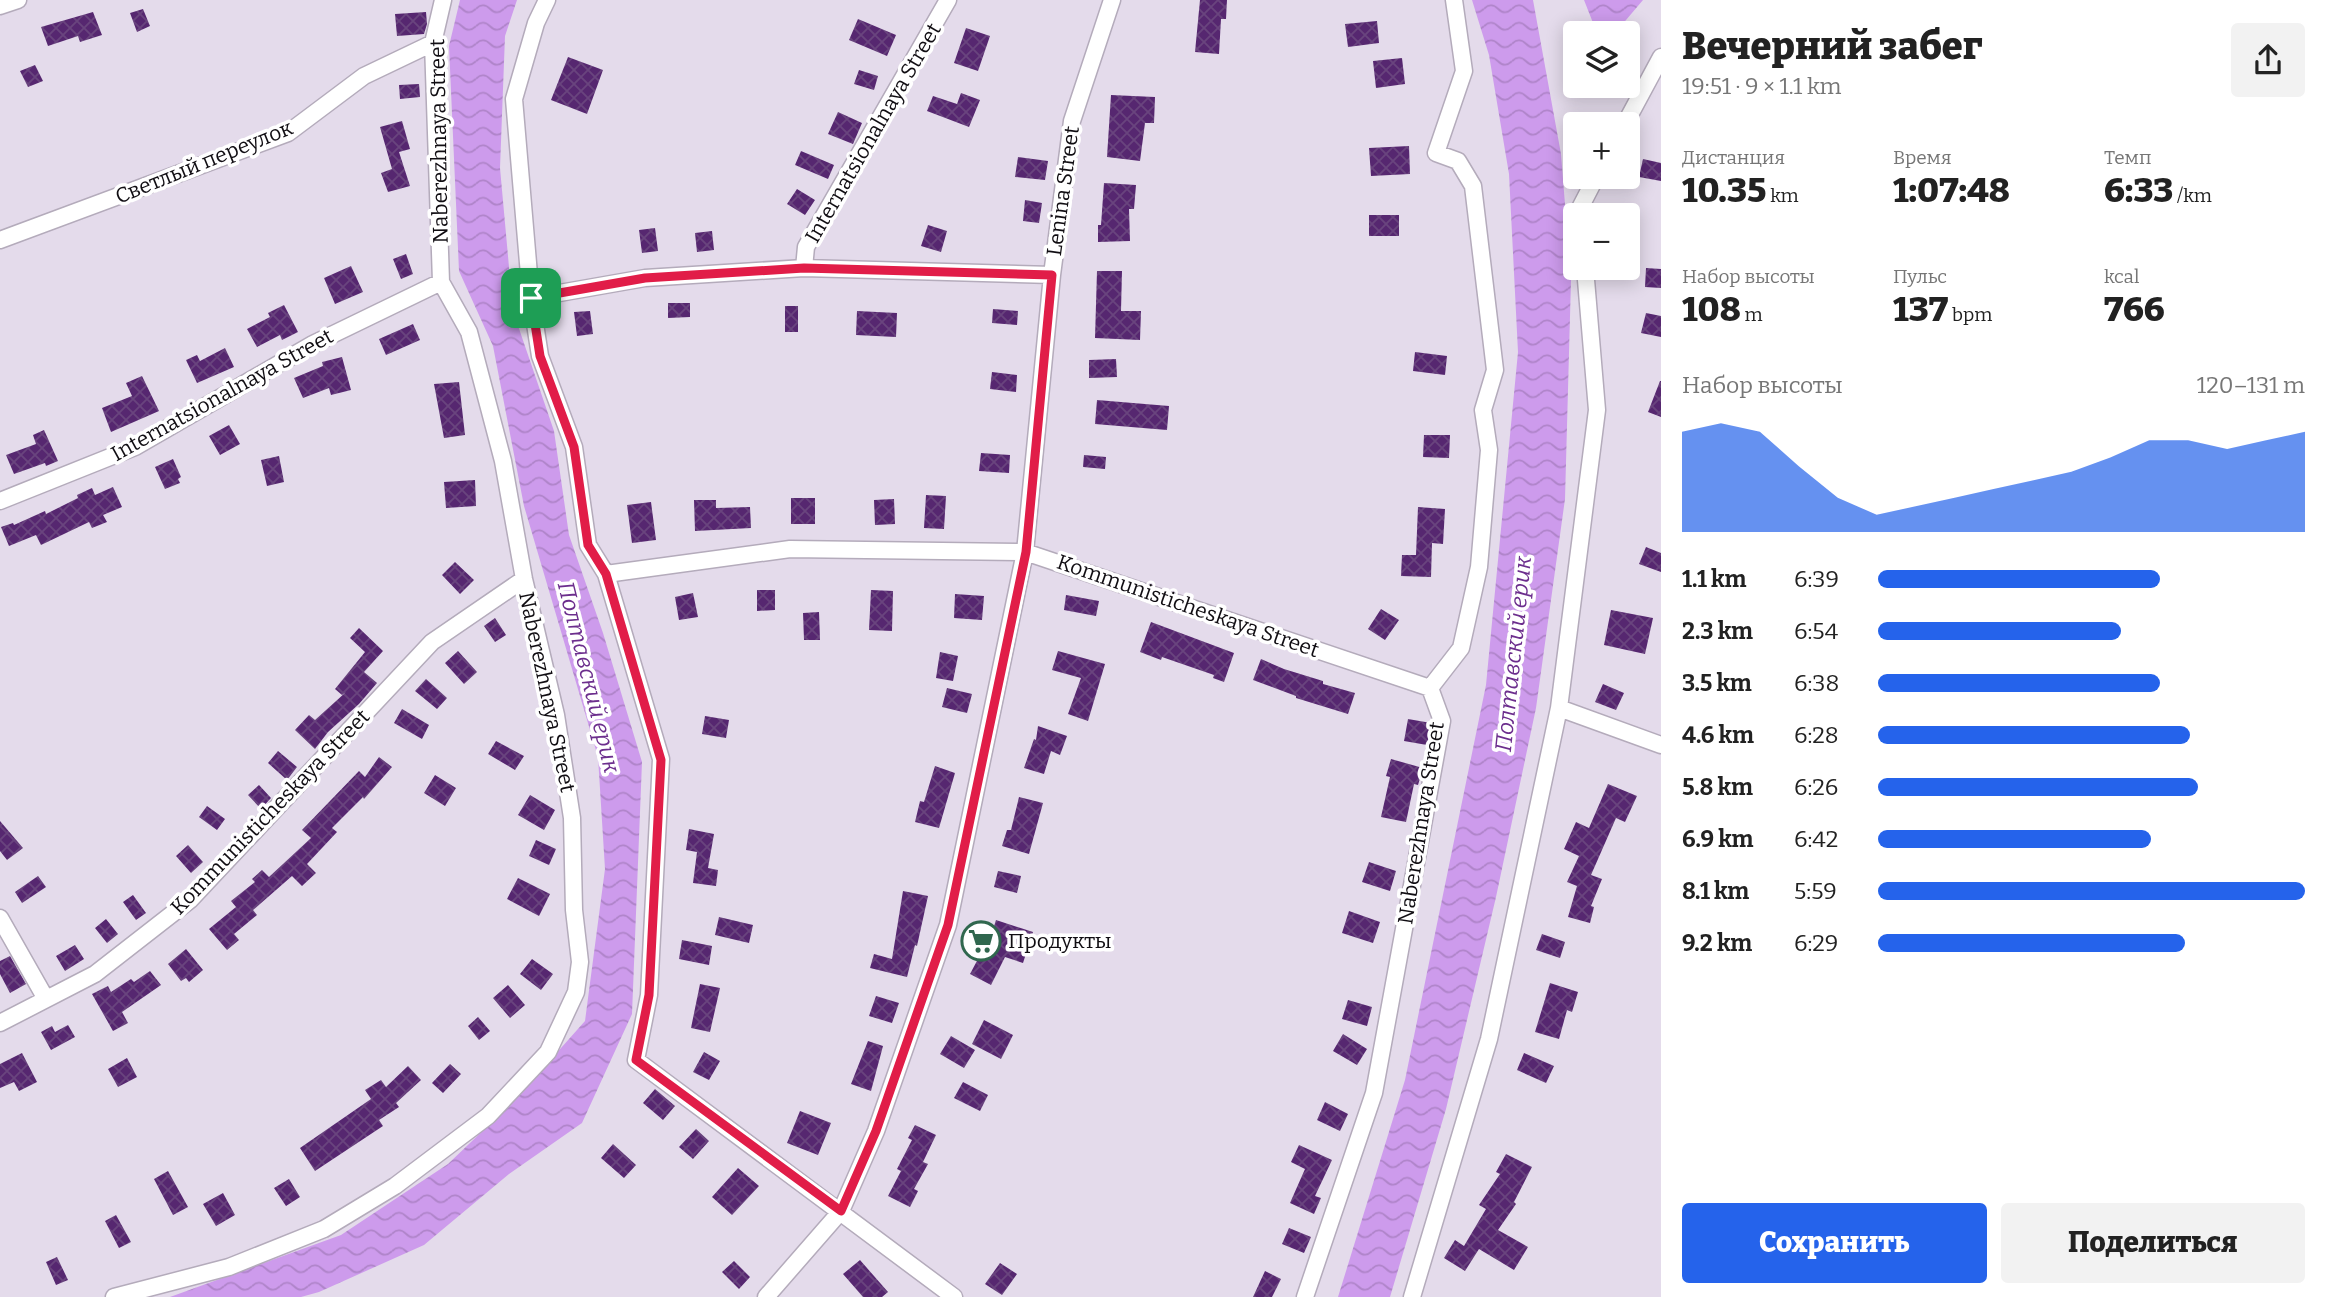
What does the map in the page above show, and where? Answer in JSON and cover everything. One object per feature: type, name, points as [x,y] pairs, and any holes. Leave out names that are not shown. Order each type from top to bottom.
[{"type":"street","points":[[0,6],[18,0]]},
{"type":"street","name":"Naberezhnaya Street","points":[[114,1297],[229,1267],[324,1229],[395,1186],[488,1116],[548,1052],[576,992],[580,962],[574,909],[572,818],[556,715],[524,579],[503,461],[469,332],[441,282],[433,43],[443,0]]},
{"type":"street","points":[[547,0],[536,23],[514,99],[531,298],[540,356],[574,447],[588,545],[606,574],[661,760],[649,995],[636,1060],[954,1297]]},
{"type":"street","name":"Internatsionalnaya Street","points":[[804,268],[806,247],[948,0]]},
{"type":"street","name":"Lenina Street","points":[[766,1297],[841,1211],[876,1131],[948,925],[1026,552],[1052,275],[1072,121],[1112,0]]},
{"type":"street","points":[[1430,688],[1461,648],[1479,567],[1489,450],[1483,410],[1495,370],[1473,186],[1458,161],[1436,153],[1464,71],[1454,0]]},
{"type":"street","name":"Светлый переулок","points":[[0,240],[288,133],[364,76],[433,43]]},
{"type":"street","points":[[1631,112],[1661,57]]},
{"type":"street","name":"Internatsionalnaya Street","points":[[531,298],[645,278],[804,268],[1052,275]]},
{"type":"street","points":[[1412,1297],[1489,1039],[1559,708],[1597,410],[1586,280]]},
{"type":"street","name":"Internatsionalnaya Street","points":[[0,501],[135,447],[313,344],[441,282]]},
{"type":"street","name":"Kommunisticheskaya Street","points":[[606,574],[790,549],[1026,552],[1430,688]]},
{"type":"street","name":"Kommunisticheskaya Street","points":[[0,1023],[95,974],[190,900],[432,642],[524,579]]},
{"type":"street","name":"Naberezhnaya Street","points":[[1305,1297],[1374,1093],[1441,721],[1430,688]]},
{"type":"street","points":[[1559,708],[1661,745]]},
{"type":"street","points":[[0,918],[46,999]]},
{"type":"water","name":"Полтавский ерик","points":[[460,0],[517,0],[505,36],[500,168],[513,311],[554,431],[569,535],[603,633],[642,762],[632,1014],[582,1123],[509,1174],[424,1245],[319,1292],[301,1297],[170,1297],[341,1235],[448,1164],[513,1102],[585,1021],[605,869],[598,757],[524,506],[493,346],[459,271],[449,46]]},
{"type":"water","name":"Полтавский ерик","points":[[1472,0],[1533,0],[1561,154],[1565,203],[1563,280],[1571,280],[1565,499],[1536,708],[1496,897],[1446,1109],[1390,1297],[1338,1297],[1405,1080],[1486,685],[1518,352],[1509,174],[1489,55]]},
{"type":"water","points":[[1584,0],[1643,0],[1625,21],[1592,21]]},
{"type":"building","points":[[1200,0],[1227,0],[1226,19],[1221,19],[1219,54],[1195,52]]},
{"type":"building","points":[[143,9],[150,26],[137,32],[130,13]]},
{"type":"building","points":[[93,12],[102,35],[80,42],[78,36],[48,46],[41,27]]},
{"type":"building","points":[[426,12],[424,34],[397,36],[395,14]]},
{"type":"building","points":[[858,19],[896,35],[887,56],[849,40]]},
{"type":"building","points":[[1377,21],[1379,43],[1348,47],[1345,24]]},
{"type":"building","points":[[966,28],[990,36],[978,71],[954,63]]},
{"type":"building","points":[[568,57],[603,70],[587,114],[551,100]]},
{"type":"building","points":[[1402,58],[1405,84],[1376,88],[1373,61]]},
{"type":"building","points":[[35,65],[43,81],[28,87],[20,71]]},
{"type":"building","points":[[859,70],[878,76],[874,90],[854,84]]},
{"type":"building","points":[[419,84],[420,97],[400,99],[399,85]]},
{"type":"building","points":[[961,93],[980,100],[969,127],[927,111],[933,96],[957,104]]},
{"type":"building","points":[[1111,95],[1155,97],[1154,123],[1145,123],[1140,161],[1107,157]]},
{"type":"building","points":[[838,112],[862,123],[853,144],[828,134]]},
{"type":"building","points":[[402,121],[410,149],[399,152],[410,186],[388,192],[381,173],[392,169],[380,127]]},
{"type":"building","points":[[1409,146],[1410,174],[1371,176],[1369,148]]},
{"type":"building","points":[[801,151],[834,165],[828,179],[795,165]]},
{"type":"building","points":[[1018,157],[1048,161],[1045,180],[1015,177]]},
{"type":"building","points":[[1643,159],[1661,163],[1661,181],[1640,177]]},
{"type":"building","points":[[1104,183],[1136,185],[1134,209],[1129,209],[1130,241],[1098,242]]},
{"type":"building","points":[[797,189],[815,200],[805,215],[787,204]]},
{"type":"building","points":[[1025,200],[1042,203],[1039,223],[1023,221]]},
{"type":"building","points":[[1369,215],[1399,215],[1399,236],[1369,236]]},
{"type":"building","points":[[928,225],[947,231],[941,252],[921,246]]},
{"type":"building","points":[[655,228],[658,251],[642,253],[639,230]]},
{"type":"building","points":[[712,231],[714,250],[697,252],[695,233]]},
{"type":"building","points":[[406,254],[413,274],[401,279],[393,259]]},
{"type":"building","points":[[351,266],[363,292],[335,304],[324,278]]},
{"type":"building","points":[[1646,268],[1661,269],[1661,288],[1645,287]]},
{"type":"building","points":[[1097,271],[1122,271],[1121,311],[1141,311],[1140,340],[1095,338]]},
{"type":"building","points":[[668,303],[690,303],[690,317],[668,318]]},
{"type":"building","points":[[284,305],[298,332],[282,340],[280,335],[257,347],[247,329],[270,317],[268,313]]},
{"type":"building","points":[[785,306],[798,306],[798,332],[785,332]]},
{"type":"building","points":[[993,309],[1018,311],[1017,325],[992,323]]},
{"type":"building","points":[[590,311],[593,334],[577,336],[574,312]]},
{"type":"building","points":[[857,311],[897,313],[896,337],[856,335]]},
{"type":"building","points":[[1646,313],[1661,316],[1661,337],[1641,333]]},
{"type":"building","points":[[413,324],[420,340],[386,355],[379,339]]},
{"type":"building","points":[[225,348],[234,367],[197,383],[186,360],[197,355],[200,361]]},
{"type":"building","points":[[1415,352],[1447,356],[1445,375],[1413,371]]},
{"type":"building","points":[[342,357],[351,390],[331,395],[329,388],[303,398],[294,378],[323,366],[322,362]]},
{"type":"building","points":[[1116,359],[1117,377],[1089,378],[1089,360]]},
{"type":"building","points":[[992,372],[1017,375],[1016,392],[990,389]]},
{"type":"building","points":[[142,376],[159,411],[111,432],[102,408],[132,396],[126,383]]},
{"type":"building","points":[[1661,381],[1661,417],[1648,412]]},
{"type":"building","points":[[459,382],[465,435],[444,438],[434,384]]},
{"type":"building","points":[[1097,400],[1169,406],[1167,430],[1095,424]]},
{"type":"building","points":[[229,425],[240,444],[220,455],[209,436]]},
{"type":"building","points":[[44,430],[58,461],[14,474],[6,455],[36,444],[33,435]]},
{"type":"building","points":[[1424,435],[1450,435],[1449,458],[1423,457]]},
{"type":"building","points":[[981,453],[1010,455],[1009,473],[979,471]]},
{"type":"building","points":[[1084,455],[1106,457],[1105,469],[1083,467]]},
{"type":"building","points":[[279,456],[284,482],[267,486],[261,460]]},
{"type":"building","points":[[173,459],[181,477],[178,479],[180,483],[165,489],[155,467]]},
{"type":"building","points":[[475,480],[476,506],[446,508],[444,482]]},
{"type":"building","points":[[113,487],[122,507],[103,515],[107,522],[92,528],[89,522],[41,545],[36,535],[9,546],[1,527],[13,523],[14,525],[45,511],[46,514],[92,488],[95,495]]},
{"type":"building","points":[[926,495],[946,496],[944,529],[924,528]]},
{"type":"building","points":[[791,498],[815,498],[815,524],[791,524]]},
{"type":"building","points":[[894,499],[895,524],[875,525],[874,500]]},
{"type":"building","points":[[694,500],[716,500],[716,508],[750,507],[751,528],[695,531]]},
{"type":"building","points":[[651,502],[656,540],[632,543],[627,505]]},
{"type":"building","points":[[1418,507],[1445,509],[1443,544],[1432,543],[1431,577],[1401,576],[1402,555],[1416,555]]},
{"type":"building","points":[[1646,547],[1661,553],[1661,572],[1639,564]]},
{"type":"building","points":[[455,562],[474,580],[460,594],[442,575]]},
{"type":"building","points":[[757,590],[775,590],[775,610],[757,611]]},
{"type":"building","points":[[871,590],[893,591],[892,631],[869,630]]},
{"type":"building","points":[[693,593],[698,617],[679,620],[675,597]]},
{"type":"building","points":[[955,594],[984,596],[982,620],[954,618]]},
{"type":"building","points":[[1066,595],[1099,601],[1096,616],[1064,610]]},
{"type":"building","points":[[1381,609],[1399,620],[1385,640],[1368,629]]},
{"type":"building","points":[[1611,610],[1653,618],[1645,654],[1604,645]]},
{"type":"building","points":[[819,612],[820,640],[804,640],[803,613]]},
{"type":"building","points":[[495,618],[506,635],[495,642],[484,626]]},
{"type":"building","points":[[1151,622],[1234,653],[1224,682],[1213,678],[1214,675],[1140,652]]},
{"type":"building","points":[[359,628],[383,651],[364,672],[377,683],[359,704],[328,732],[315,749],[295,730],[309,715],[315,720],[346,692],[342,695],[335,689],[365,652],[350,638]]},
{"type":"building","points":[[458,651],[477,672],[464,684],[445,663]]},
{"type":"building","points":[[1058,651],[1105,664],[1088,721],[1068,714],[1081,678],[1052,670]]},
{"type":"building","points":[[940,652],[958,656],[953,681],[936,678]]},
{"type":"building","points":[[1261,659],[1323,681],[1323,684],[1355,693],[1348,714],[1296,698],[1253,680]]},
{"type":"building","points":[[426,679],[447,698],[437,709],[415,691]]},
{"type":"building","points":[[1603,684],[1624,693],[1616,710],[1595,702]]},
{"type":"building","points":[[947,688],[972,694],[967,713],[942,707]]},
{"type":"building","points":[[402,709],[429,725],[422,739],[394,723]]},
{"type":"building","points":[[705,716],[729,720],[726,738],[702,734]]},
{"type":"building","points":[[1408,719],[1431,723],[1427,745],[1404,741]]},
{"type":"building","points":[[1038,726],[1067,736],[1060,755],[1051,751],[1044,774],[1024,768],[1034,739],[1036,740]]},
{"type":"building","points":[[496,741],[524,756],[515,770],[488,754]]},
{"type":"building","points":[[278,751],[297,767],[287,780],[268,763]]},
{"type":"building","points":[[379,757],[392,767],[364,799],[363,797],[332,828],[337,832],[307,864],[316,873],[302,886],[292,876],[253,910],[257,915],[234,934],[239,940],[227,950],[209,929],[236,907],[231,901],[255,882],[252,879],[262,870],[269,877],[311,838],[302,830],[359,771],[365,777]]},
{"type":"building","points":[[1391,759],[1423,768],[1418,785],[1414,784],[1406,822],[1381,817]]},
{"type":"building","points":[[935,766],[955,773],[939,828],[915,822],[920,801],[924,802]]},
{"type":"building","points":[[435,775],[456,788],[445,806],[424,793]]},
{"type":"building","points":[[1608,784],[1637,796],[1625,822],[1616,818],[1591,875],[1602,879],[1591,906],[1594,907],[1590,923],[1568,917],[1577,886],[1567,882],[1579,856],[1564,849],[1576,822],[1589,828]]},
{"type":"building","points":[[259,785],[271,798],[261,809],[248,795]]},
{"type":"building","points":[[530,795],[555,810],[544,830],[518,815]]},
{"type":"building","points":[[1019,797],[1043,803],[1029,854],[1002,846],[1007,830],[1011,830]]},
{"type":"building","points":[[207,806],[225,819],[217,830],[199,817]]},
{"type":"building","points":[[0,821],[23,848],[7,860],[0,851]]},
{"type":"building","points":[[689,829],[714,834],[708,868],[718,870],[716,886],[693,883],[697,852],[686,850]]},
{"type":"building","points":[[536,840],[556,849],[549,865],[529,856]]},
{"type":"building","points":[[188,845],[203,862],[191,873],[176,856]]},
{"type":"building","points":[[1369,862],[1396,871],[1390,891],[1362,882]]},
{"type":"building","points":[[998,871],[1021,876],[1017,893],[994,887]]},
{"type":"building","points":[[38,876],[46,887],[22,903],[15,892]]},
{"type":"building","points":[[518,878],[550,894],[539,916],[507,899]]},
{"type":"building","points":[[903,891],[928,896],[907,977],[870,968],[874,954],[892,959]]},
{"type":"building","points":[[133,895],[146,913],[136,920],[123,902]]},
{"type":"building","points":[[1349,911],[1380,922],[1373,943],[1342,933]]},
{"type":"building","points":[[719,917],[753,925],[749,943],[715,935]]},
{"type":"building","points":[[106,919],[118,934],[107,943],[95,928]]},
{"type":"building","points":[[996,920],[1033,932],[1023,963],[1005,957],[991,985],[970,974],[978,959],[983,961]]},
{"type":"building","points":[[1542,934],[1565,942],[1560,958],[1536,950]]},
{"type":"building","points":[[682,940],[712,946],[709,965],[679,959]]},
{"type":"building","points":[[75,945],[84,959],[65,971],[56,956]]},
{"type":"building","points":[[186,949],[203,970],[189,982],[186,978],[181,981],[168,964]]},
{"type":"building","points":[[10,956],[26,984],[10,993],[0,974],[0,961]]},
{"type":"building","points":[[532,959],[553,974],[541,990],[520,974]]},
{"type":"building","points":[[150,971],[161,985],[122,1012],[128,1023],[113,1031],[92,994],[108,986],[111,992]]},
{"type":"building","points":[[1550,983],[1578,992],[1572,1012],[1567,1010],[1559,1039],[1535,1032]]},
{"type":"building","points":[[700,984],[720,988],[710,1032],[691,1028]]},
{"type":"building","points":[[508,985],[525,1005],[510,1018],[493,998]]},
{"type":"building","points":[[876,996],[899,1003],[892,1023],[869,1016]]},
{"type":"building","points":[[1348,1000],[1372,1007],[1367,1026],[1342,1019]]},
{"type":"building","points":[[478,1017],[490,1031],[479,1040],[468,1026]]},
{"type":"building","points":[[984,1020],[1013,1035],[1001,1059],[972,1044]]},
{"type":"building","points":[[68,1025],[75,1037],[51,1050],[41,1032],[52,1026],[55,1032]]},
{"type":"building","points":[[1343,1034],[1367,1049],[1357,1065],[1333,1051]]},
{"type":"building","points":[[951,1036],[975,1050],[964,1068],[940,1054]]},
{"type":"building","points":[[868,1041],[883,1046],[871,1091],[851,1084]]},
{"type":"building","points":[[704,1052],[720,1061],[709,1080],[693,1072]]},
{"type":"building","points":[[22,1053],[37,1082],[19,1091],[14,1082],[0,1088],[0,1064]]},
{"type":"building","points":[[1524,1053],[1554,1066],[1546,1083],[1517,1070]]},
{"type":"building","points":[[127,1058],[137,1077],[118,1087],[108,1069]]},
{"type":"building","points":[[450,1064],[461,1074],[443,1093],[432,1083]]},
{"type":"building","points":[[408,1066],[421,1080],[396,1103],[399,1107],[379,1120],[383,1126],[315,1171],[300,1148],[371,1099],[365,1090],[381,1080],[386,1087]]},
{"type":"building","points":[[963,1082],[988,1095],[980,1111],[954,1098]]},
{"type":"building","points":[[655,1089],[675,1106],[663,1120],[643,1103]]},
{"type":"building","points":[[1325,1102],[1348,1114],[1340,1131],[1317,1120]]},
{"type":"building","points":[[800,1111],[831,1123],[818,1155],[787,1143]]},
{"type":"building","points":[[915,1125],[936,1135],[923,1162],[928,1164],[914,1189],[918,1191],[910,1207],[888,1196],[901,1171],[897,1169],[912,1140],[908,1138]]},
{"type":"building","points":[[696,1129],[709,1141],[693,1159],[679,1147]]},
{"type":"building","points":[[613,1144],[636,1165],[624,1178],[601,1158]]},
{"type":"building","points":[[1299,1145],[1332,1160],[1315,1196],[1321,1198],[1314,1214],[1290,1203],[1305,1169],[1291,1162]]},
{"type":"building","points":[[1506,1154],[1532,1167],[1514,1202],[1516,1204],[1498,1230],[1528,1247],[1514,1270],[1479,1249],[1465,1271],[1444,1258],[1455,1240],[1464,1246],[1486,1209],[1479,1205],[1500,1174],[1496,1172]]},
{"type":"building","points":[[738,1168],[759,1186],[732,1215],[712,1197]]},
{"type":"building","points":[[168,1171],[188,1207],[173,1215],[154,1179]]},
{"type":"building","points":[[289,1179],[300,1197],[286,1206],[274,1188]]},
{"type":"building","points":[[223,1193],[235,1215],[216,1226],[203,1204]]},
{"type":"building","points":[[116,1215],[131,1242],[119,1248],[105,1221]]},
{"type":"building","points":[[1289,1228],[1311,1237],[1304,1253],[1282,1244]]},
{"type":"building","points":[[57,1257],[68,1280],[56,1285],[46,1262]]},
{"type":"building","points":[[860,1260],[888,1292],[882,1297],[863,1297],[843,1274]]},
{"type":"building","points":[[734,1261],[750,1277],[739,1289],[722,1272]]},
{"type":"building","points":[[1000,1263],[1017,1274],[1002,1295],[985,1284]]},
{"type":"building","points":[[1265,1271],[1281,1279],[1272,1297],[1253,1297]]},
{"type":"place","name":"Продукты","points":[[981,941]]},
{"type":"route","points":[[804,268],[1052,275],[1026,552],[948,925],[876,1131],[841,1211],[636,1060],[649,995],[661,760],[606,574],[588,545],[574,447],[540,356],[531,298],[645,278],[804,268]]}]
